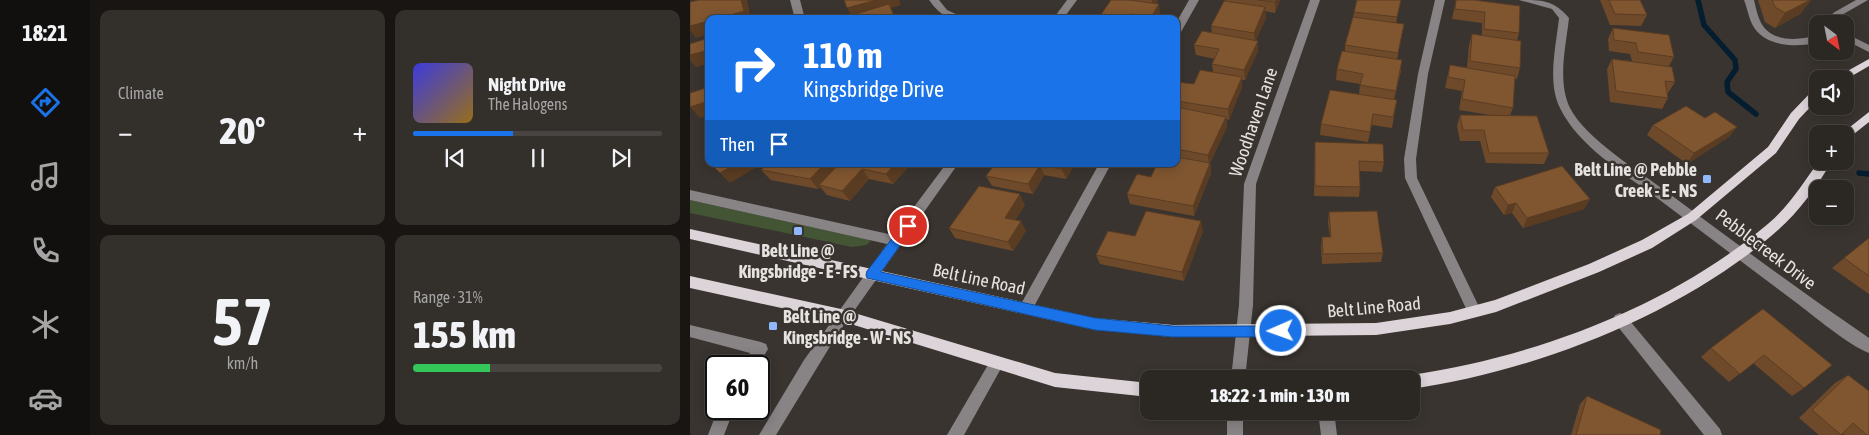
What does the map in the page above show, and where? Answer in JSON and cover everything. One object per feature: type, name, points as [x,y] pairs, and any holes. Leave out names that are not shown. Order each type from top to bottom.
[{"type":"main road","points":[[1854,70],[1869,62]]},
{"type":"main road","name":"Belt Line Road","points":[[690,234],[1095,324],[1173,331],[1243,332],[1376,329],[1450,318],[1496,306],[1594,268],[1647,244],[1692,218],[1772,150],[1795,116],[1809,101]]},
{"type":"main road","points":[[1854,129],[1869,116]]},
{"type":"main road","points":[[1420,380],[1469,372],[1526,356],[1620,320],[1691,284],[1739,253],[1775,226],[1819,170]]},
{"type":"main road","points":[[690,282],[841,314],[1055,380],[1140,389]]},
{"type":"street","points":[[794,0],[799,15]]},
{"type":"street","points":[[934,0],[944,12],[952,15]]},
{"type":"street","points":[[1061,15],[1072,0]]},
{"type":"street","points":[[1180,25],[1194,0]]},
{"type":"street","name":"Woodhaven Lane","points":[[1239,370],[1243,332],[1250,184],[1315,0]]},
{"type":"street","points":[[1440,0],[1423,74],[1410,159],[1411,178],[1474,311]]},
{"type":"street","points":[[1524,0],[1535,1]]},
{"type":"street","points":[[1749,0],[1760,29],[1772,36],[1799,44],[1809,41]]},
{"type":"street","points":[[1836,15],[1863,0]]},
{"type":"street","name":"Pebblecreek Drive","points":[[1535,1],[1555,7],[1564,18],[1559,91],[1566,109],[1582,129],[1612,157],[1692,218],[1869,346]]},
{"type":"street","points":[[1854,41],[1869,49]]},
{"type":"street","points":[[767,435],[788,397],[841,314],[872,275],[950,167]]},
{"type":"street","points":[[1026,308],[1103,167]]},
{"type":"street","points":[[690,195],[897,241]]},
{"type":"street","points":[[1620,320],[1714,435]]},
{"type":"street","points":[[690,331],[762,349],[758,355]]},
{"type":"street","points":[[955,435],[997,363]]},
{"type":"street","points":[[716,435],[722,420]]},
{"type":"street","points":[[1234,435],[1235,420]]},
{"type":"street","points":[[1327,420],[1329,435]]},
{"type":"green space","points":[[690,200],[871,241],[866,245],[852,247],[690,213]]},
{"type":"building","points":[[699,0],[741,0],[744,11],[730,15],[705,15],[705,22],[690,26],[690,2]]},
{"type":"building","points":[[844,0],[876,0],[847,8]]},
{"type":"building","points":[[1111,0],[1159,4],[1152,15],[1101,15]]},
{"type":"building","points":[[1258,0],[1276,0],[1275,2]]},
{"type":"building","points":[[1357,0],[1401,0],[1397,17],[1354,12]]},
{"type":"building","points":[[1456,0],[1474,0],[1520,6],[1519,33],[1484,29],[1485,12],[1455,9]]},
{"type":"building","points":[[1609,0],[1640,0],[1647,15],[1615,14]]},
{"type":"building","points":[[1772,0],[1810,0],[1785,13],[1775,7]]},
{"type":"building","points":[[1224,1],[1265,7],[1254,33],[1211,26]]},
{"type":"building","points":[[889,4],[893,15],[853,15]]},
{"type":"building","points":[[1353,17],[1404,24],[1398,53],[1345,45]]},
{"type":"building","points":[[1613,28],[1669,35],[1674,57],[1638,52],[1636,43],[1614,40]]},
{"type":"building","points":[[1202,31],[1258,41],[1244,70],[1212,64],[1219,49],[1194,45]]},
{"type":"building","points":[[1472,34],[1521,41],[1520,68],[1470,61]]},
{"type":"building","points":[[705,39],[705,51],[690,55],[690,44]]},
{"type":"building","points":[[1342,51],[1402,60],[1396,91],[1360,85],[1363,74],[1337,69]]},
{"type":"building","points":[[1612,59],[1672,67],[1675,82],[1665,81],[1668,98],[1616,91]]},
{"type":"building","points":[[1450,65],[1515,76],[1513,108],[1462,99],[1465,80],[1448,77]]},
{"type":"building","points":[[1200,70],[1242,77],[1228,109],[1180,102],[1180,82],[1194,84]]},
{"type":"building","points":[[705,88],[705,102],[690,107],[690,93]]},
{"type":"building","points":[[1330,90],[1397,100],[1393,117],[1373,114],[1370,132],[1321,124]]},
{"type":"building","points":[[1686,106],[1705,118],[1715,112],[1737,127],[1694,153],[1653,125]]},
{"type":"building","points":[[1180,108],[1226,117],[1208,155],[1180,150]]},
{"type":"building","points":[[1460,115],[1537,116],[1549,153],[1489,153],[1484,130],[1463,130]]},
{"type":"building","points":[[1315,142],[1383,144],[1384,162],[1359,161],[1360,187],[1315,186]]},
{"type":"building","points":[[1180,158],[1210,163],[1193,206],[1127,194],[1137,174],[1151,177],[1156,167],[1180,167]]},
{"type":"building","points":[[1562,166],[1590,199],[1527,218],[1516,203],[1508,205],[1495,187]]},
{"type":"building","points":[[714,167],[730,167],[720,173]]},
{"type":"building","points":[[764,167],[821,167],[810,179],[761,170]]},
{"type":"building","points":[[836,167],[892,167],[886,174],[862,169],[842,191],[819,185]]},
{"type":"building","points":[[993,167],[1039,167],[1028,184],[986,176]]},
{"type":"building","points":[[979,186],[1020,194],[1005,218],[1021,221],[1008,242],[949,228]]},
{"type":"building","points":[[1146,211],[1201,221],[1182,272],[1096,255],[1108,231],[1135,236]]},
{"type":"building","points":[[1377,211],[1383,253],[1323,254],[1322,237],[1331,237],[1329,212]]},
{"type":"building","points":[[1869,238],[1869,276],[1844,258]]},
{"type":"building","points":[[1763,309],[1832,365],[1804,388],[1764,355],[1740,374],[1711,348]]},
{"type":"building","points":[[1848,375],[1869,391],[1869,435],[1853,423],[1841,435],[1812,410]]},
{"type":"building","points":[[1587,396],[1661,430],[1660,435],[1576,435]]},
{"type":"waterway","points":[[1698,0],[1704,25],[1735,60],[1736,69],[1727,82],[1728,92],[1756,114]]},
{"type":"waterway","points":[[1859,173],[1869,174]]},
{"type":"place","name":"Belt Line @ Pebble Creek - E - NS","points":[[1707,179]]},
{"type":"place","name":"Belt Line @ Kingsbridge - E - FS","points":[[798,231]]},
{"type":"place","name":"Belt Line @ Kingsbridge - W - NS","points":[[773,326]]},
{"type":"route","points":[[908,226],[872,275],[1095,324],[1173,331],[1281,331]]}]
